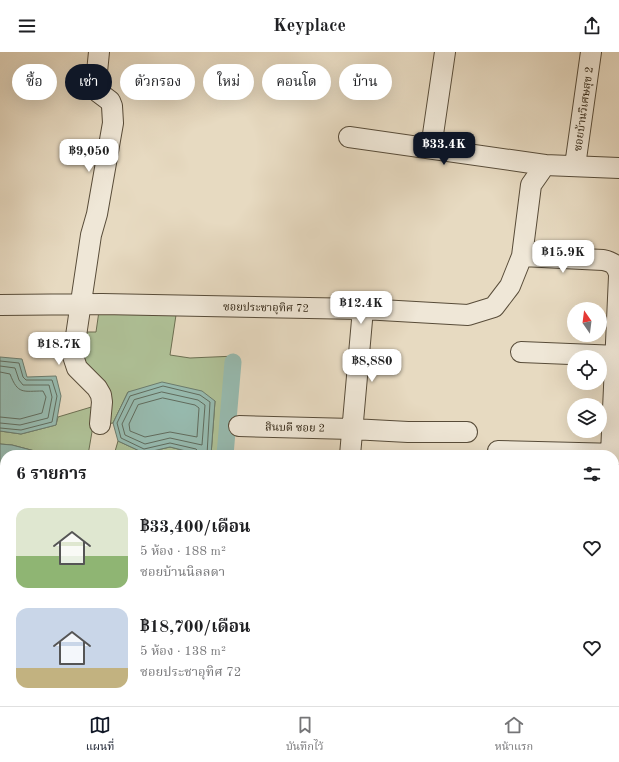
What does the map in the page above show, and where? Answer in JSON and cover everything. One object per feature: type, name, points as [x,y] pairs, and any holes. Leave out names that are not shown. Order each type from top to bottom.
[{"type":"street","points":[[99,52],[96,82],[98,92],[110,100],[112,106],[113,124],[97,214],[91,235],[73,356],[77,368],[97,388],[101,395],[102,402],[100,424]]},
{"type":"street","points":[[431,148],[445,52]]},
{"type":"street","name":"ซอยบ้านวิเศษสุข 2","points":[[575,166],[591,52]]},
{"type":"street","points":[[349,137],[545,165],[619,168]]},
{"type":"street","name":"ซอยประชาอุทิศ 72","points":[[0,305],[82,303],[363,309],[468,315],[494,307],[510,286],[522,256],[531,185],[545,165]]},
{"type":"street","points":[[522,256],[603,260],[612,262],[617,267],[619,275],[615,450]]},
{"type":"street","points":[[350,450],[363,309]]},
{"type":"street","points":[[521,352],[617,356]]},
{"type":"street","name":"สินบดี ซอย 2","points":[[239,426],[408,432],[466,432]]},
{"type":"green space","points":[[99,311],[176,315],[170,355],[190,358],[236,356],[229,450],[211,450],[215,401],[128,392],[113,423],[93,426],[89,450],[31,450],[12,445],[0,444],[0,431],[21,434],[56,425],[58,417],[98,405],[71,332],[96,332]]},
{"type":"green space","points":[[118,441],[138,450],[115,450]]},
{"type":"green space","points":[[170,447],[182,450],[157,450]]},
{"type":"water","points":[[0,357],[22,359],[27,377],[56,376],[61,396],[56,425],[21,434],[0,431]]},
{"type":"water","points":[[162,382],[202,391],[215,401],[211,450],[182,450],[170,447],[157,450],[138,450],[118,441],[113,423],[128,392]]},
{"type":"water","points":[[0,444],[12,445],[31,450],[0,450]]},
{"type":"waterway","points":[[225,450],[233,362]]}]
